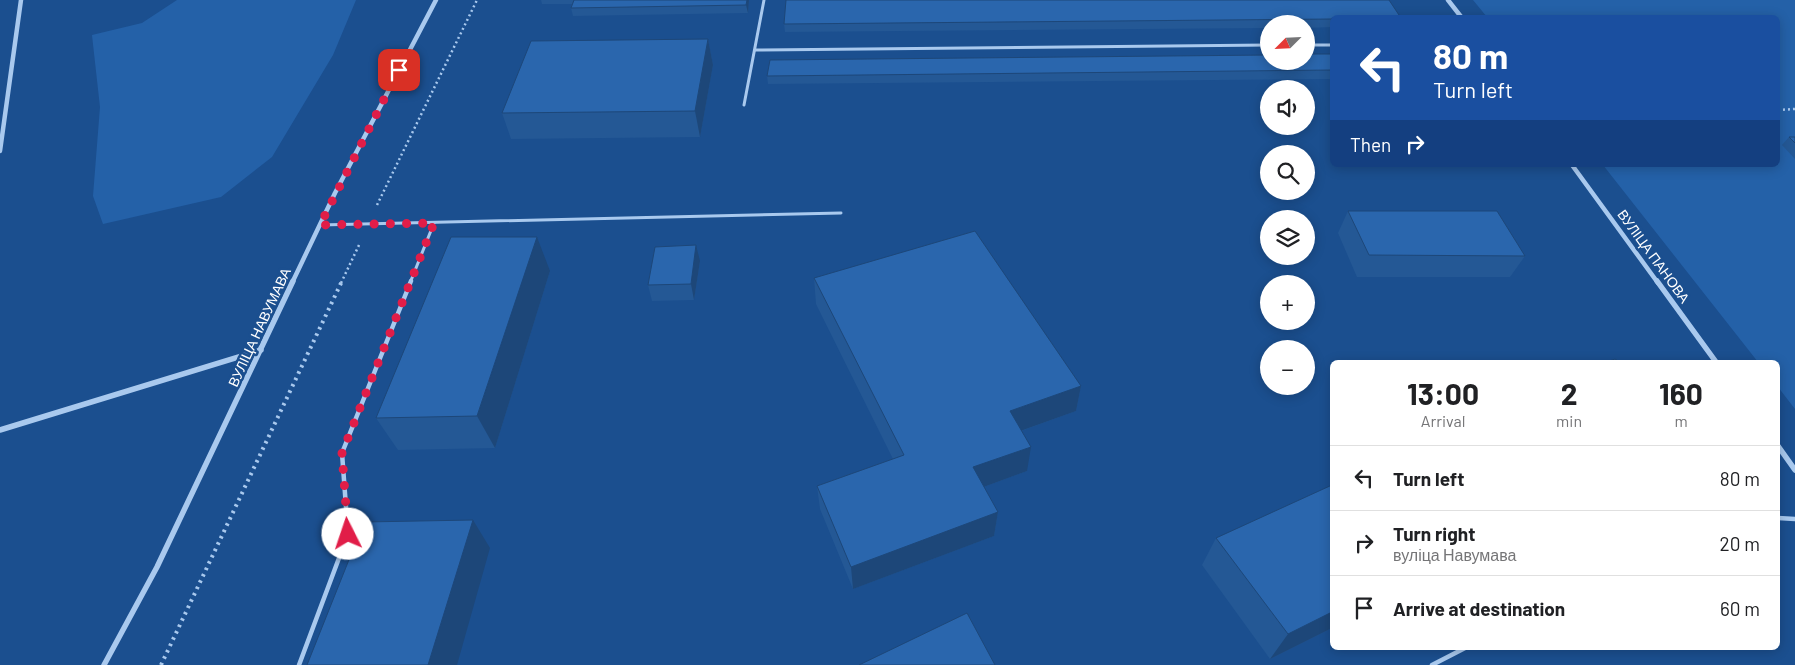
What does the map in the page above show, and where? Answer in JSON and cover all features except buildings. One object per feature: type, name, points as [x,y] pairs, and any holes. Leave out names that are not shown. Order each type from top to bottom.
[{"type":"street","points":[[0,151],[21,0]]},
{"type":"street","name":"ВУЛІЦА НАВУМАВА","points":[[104,665],[157,567],[320,225],[436,0]]},
{"type":"street","points":[[1448,0],[1460,15]]},
{"type":"street","name":"ВУЛІЦА ПАНОВА","points":[[1573,167],[1715,360]]},
{"type":"street","points":[[0,430],[261,350]]},
{"type":"street","points":[[1780,449],[1795,470]]},
{"type":"lane","points":[[744,105],[764,0]]},
{"type":"lane","points":[[1315,45],[1330,44]]},
{"type":"lane","points":[[755,50],[1260,45]]},
{"type":"lane","points":[[320,225],[840,213]]},
{"type":"lane","points":[[299,665],[348,534],[342,453],[434,223]]},
{"type":"lane","points":[[1780,518],[1795,518]]},
{"type":"lane","points":[[1432,665],[1461,650]]},
{"type":"path","points":[[161,665],[369,223],[477,0]]},
{"type":"path","points":[[1780,110],[1795,109]]},
{"type":"shaded area","points":[[177,0],[356,0],[333,55],[272,157],[221,197],[103,224],[93,196],[100,107],[92,35],[142,23]]},
{"type":"shaded area","points":[[1473,0],[1795,0],[1795,409],[1780,390],[1780,360],[1756,360],[1605,167],[1780,167],[1780,15],[1485,15]]},
{"type":"route","points":[[348,534],[342,453],[434,223],[320,225],[399,70]]}]
